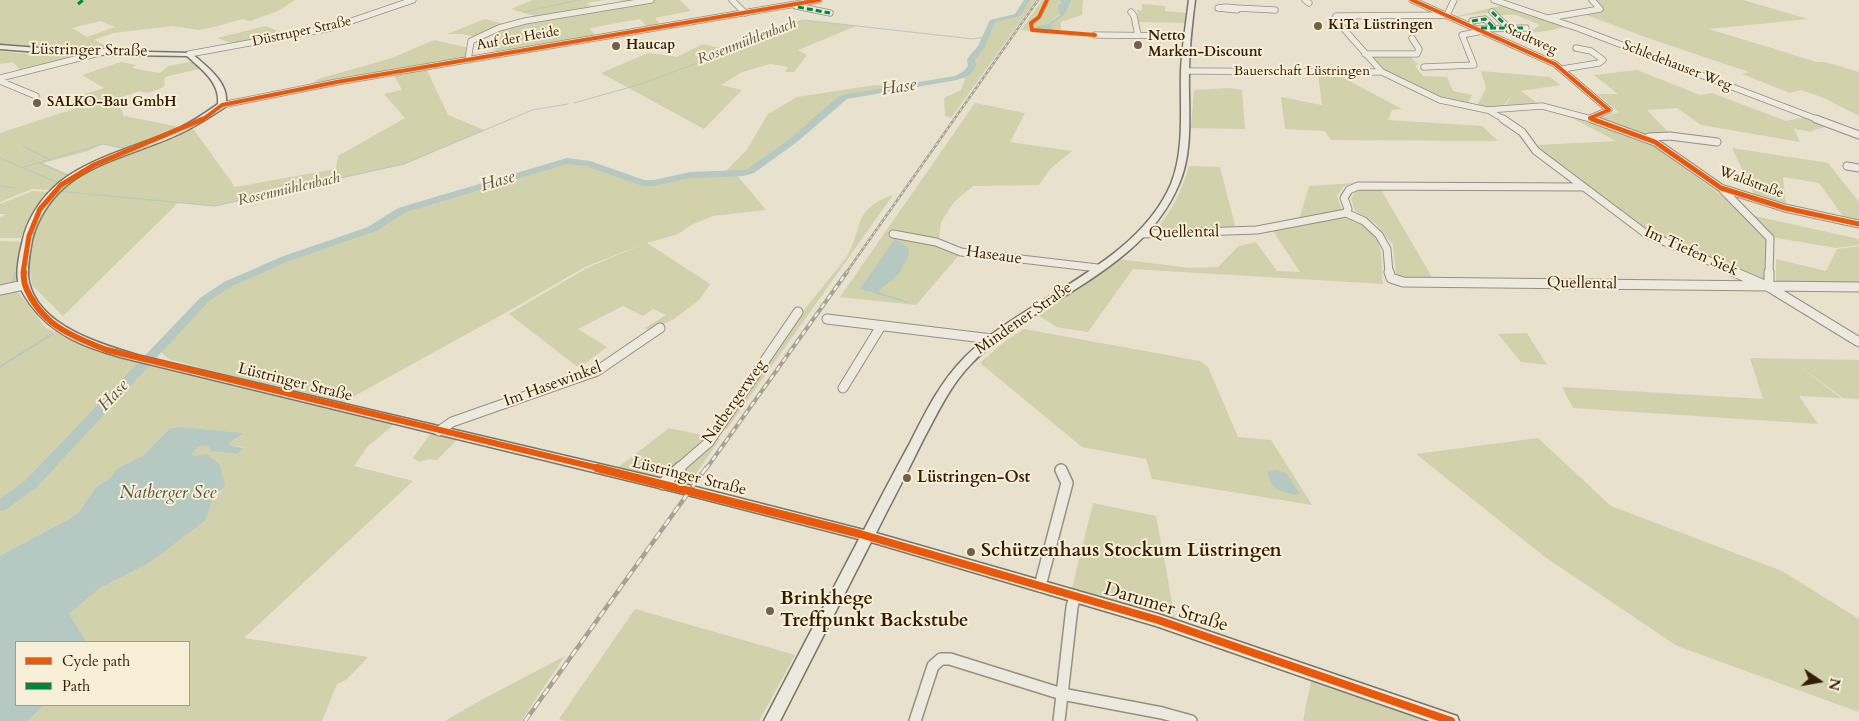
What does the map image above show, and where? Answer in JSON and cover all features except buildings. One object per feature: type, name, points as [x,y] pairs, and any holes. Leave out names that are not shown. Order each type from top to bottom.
[{"type":"street","name":"Düstruper Straße","points":[[189,54],[331,28],[413,0]]},
{"type":"street","points":[[468,60],[470,41],[480,35],[508,25],[651,0]]},
{"type":"street","points":[[732,0],[745,13]]},
{"type":"street","name":"Auf der Heide","points":[[222,105],[338,82],[818,0]]},
{"type":"street","name":"Mindener Straße","points":[[772,721],[947,386],[968,360],[992,339],[1098,268],[1141,234],[1167,202],[1179,171],[1192,0]]},
{"type":"street","points":[[1226,0],[1226,6]]},
{"type":"street","name":"Stadtweg","points":[[1412,0],[1562,69],[1609,110],[1590,118]]},
{"type":"street","points":[[1382,72],[1343,28],[1336,16],[1447,15],[1454,0]]},
{"type":"street","name":"Schledehauser Weg","points":[[1494,0],[1547,18],[1859,135]]},
{"type":"street","points":[[1547,18],[1600,9],[1592,0]]},
{"type":"street","points":[[789,5],[830,13]]},
{"type":"street","points":[[1237,7],[1237,10],[1218,8],[1226,6],[1275,10]]},
{"type":"street","points":[[1131,12],[1134,16],[1138,35]]},
{"type":"street","points":[[1492,12],[1509,28]]},
{"type":"street","points":[[1472,21],[1485,19],[1493,27]]},
{"type":"street","points":[[1424,67],[1474,65],[1462,35],[1493,27],[1526,28],[1518,20]]},
{"type":"street","points":[[1095,35],[1188,36]]},
{"type":"street","points":[[1365,54],[1417,54],[1418,49],[1412,38]]},
{"type":"street","name":"Lüstringer Straße","points":[[0,47],[56,51],[189,54]]},
{"type":"street","points":[[1562,69],[1599,63],[1603,60],[1602,57],[1594,53],[1576,48]]},
{"type":"street","points":[[0,79],[107,51]]},
{"type":"street","points":[[0,290],[24,284],[23,276],[28,238],[34,221],[47,198],[60,186],[94,165],[200,121],[222,105],[224,95],[222,87],[189,54]]},
{"type":"street","name":"Bauerschaft Lüstringen","points":[[1186,71],[1382,72],[1440,100],[1487,110],[1542,106],[1590,118],[1646,138]]},
{"type":"street","points":[[0,79],[36,96]]},
{"type":"street","name":"Im Tiefen Siek","points":[[1487,110],[1518,127],[1530,139],[1536,151],[1645,233],[1769,286],[1859,342]]},
{"type":"street","points":[[1646,138],[1670,136],[1717,142]]},
{"type":"street","name":"Waldstraße","points":[[1646,138],[1656,142],[1721,188],[1785,208],[1859,224]]},
{"type":"street","points":[[1847,166],[1859,168]]},
{"type":"street","points":[[1346,213],[1348,210],[1344,198],[1349,190],[1358,186],[1582,187]]},
{"type":"street","points":[[1721,188],[1770,238],[1769,286]]},
{"type":"street","name":"Quellental","points":[[1141,234],[1257,230],[1346,213],[1357,216],[1370,224],[1386,246],[1389,275],[1391,278],[1403,282],[1859,286]]},
{"type":"street","name":"Haseaue","points":[[893,234],[936,242],[961,252],[1098,268]]},
{"type":"street","name":"Lüstringer Straße","points":[[24,284],[39,310],[55,326],[88,343],[138,359],[663,484],[868,537]]},
{"type":"street","name":"Natbergerweg","points":[[663,484],[671,474],[701,452],[709,442],[798,312]]},
{"type":"street","points":[[827,319],[992,339]]},
{"type":"street","points":[[843,388],[881,326]]},
{"type":"street","name":"Im Hasewinkel","points":[[439,431],[452,422],[597,370],[660,328]]},
{"type":"street","points":[[1040,586],[1067,483],[1062,470]]},
{"type":"street","name":"Darumer Straße","points":[[868,537],[1181,627],[1451,721]]},
{"type":"street","points":[[1060,721],[1072,607],[1075,596]]},
{"type":"street","points":[[915,721],[933,666],[941,659],[950,659],[1062,694],[1161,717],[1191,721]]},
{"type":"green space","points":[[0,0],[295,0],[278,11],[250,21],[242,19],[199,30],[172,26],[113,33],[94,40],[113,49],[110,50],[36,49],[0,46]],"holes":[[[101,21],[115,27],[87,37],[72,28]]]},
{"type":"green space","points":[[533,0],[604,0],[587,3],[593,9],[625,3],[621,0],[680,0],[691,11],[655,18],[662,27],[649,29],[640,19],[590,28],[597,38],[426,68],[448,115],[484,130],[404,164],[215,206],[178,203],[63,316],[32,285],[28,259],[40,213],[52,198],[69,183],[85,173],[192,127],[235,187],[336,169],[338,156],[405,118],[384,94],[402,90],[393,73],[305,89],[318,79],[392,58],[434,40],[469,48],[469,57],[497,52],[491,46],[480,47],[478,45],[497,41],[489,32],[477,37],[447,34],[485,19],[508,25],[538,17],[511,9]]},
{"type":"green space","points":[[1027,0],[1036,0],[951,118],[945,116],[944,98],[961,90],[965,79],[961,77],[972,66],[971,59],[982,46],[992,21],[1018,15]]},
{"type":"green space","points":[[1042,0],[1059,0],[1060,3],[1058,5],[1061,13],[1048,24],[1037,26],[1038,29],[1046,31],[1067,10],[1072,0],[1083,0],[1082,15],[1061,22],[1061,31],[1089,33],[1086,35],[1021,30]]},
{"type":"green space","points":[[1594,0],[1743,0],[1808,19],[1709,29],[1817,62],[1825,62],[1859,72],[1859,116],[1824,98],[1801,90],[1790,93],[1742,74],[1749,72],[1642,36],[1579,12],[1602,9]]},
{"type":"green space","points":[[1142,4],[1165,6],[1165,11],[1187,13],[1185,23],[1139,22],[1137,10],[1142,10]]},
{"type":"green space","points":[[1504,5],[1566,27],[1540,32],[1485,29],[1534,29],[1540,25],[1516,15],[1497,15],[1494,12],[1453,17]]},
{"type":"green space","points":[[804,20],[856,26],[798,50],[807,55],[794,72],[785,72],[788,67],[770,64],[742,72],[721,85],[742,90],[704,129],[601,73],[648,53],[677,57],[703,44],[728,50],[767,32]]},
{"type":"green space","points":[[266,26],[292,36],[237,45],[217,38]]},
{"type":"green space","points":[[0,51],[27,54],[91,54],[23,73],[13,62],[0,64]]},
{"type":"green space","points":[[1410,56],[1418,64],[1415,66],[1423,76],[1447,77],[1453,91],[1472,95],[1468,104],[1443,99],[1386,72],[1372,57]]},
{"type":"green space","points":[[196,61],[203,68],[165,77],[164,87],[148,93],[139,91],[105,103],[121,109],[124,116],[185,128],[126,149],[103,144],[88,151],[43,163],[72,176],[50,190],[32,189],[0,202],[0,133],[92,103],[78,96],[104,88],[82,75],[121,62],[136,65],[132,68],[160,73],[168,66]]},
{"type":"green space","points":[[1637,70],[1700,95],[1712,93],[1786,121],[1805,117],[1829,126],[1812,132],[1794,129],[1800,142],[1701,125],[1677,108],[1647,110],[1670,134],[1646,135],[1599,118],[1619,112],[1597,94],[1618,94],[1594,75]]},
{"type":"green space","points":[[1481,71],[1550,77],[1560,85],[1521,91],[1540,105],[1504,107],[1513,94],[1502,107],[1487,108],[1477,106],[1486,88]]},
{"type":"green space","points":[[1318,74],[1336,74],[1402,109],[1392,110],[1388,120],[1482,126],[1498,141],[1331,140],[1325,131],[1285,129],[1281,97],[1322,105]]},
{"type":"green space","points":[[876,85],[908,86],[849,96],[839,100],[794,140],[751,171],[736,174],[766,210],[713,216],[691,225],[678,234],[647,243],[710,284],[699,300],[674,319],[649,331],[645,328],[666,315],[653,309],[643,316],[623,306],[578,329],[607,347],[579,368],[509,314],[587,268],[646,243],[585,267],[340,404],[305,397],[169,359],[159,350],[204,300],[228,284],[281,261],[372,229],[402,210],[567,161],[587,163],[643,183],[690,175],[722,175],[746,151],[768,114],[797,97]]},
{"type":"green space","points":[[1230,88],[1242,90],[1245,129],[1191,128],[1194,90]]},
{"type":"green space","points":[[975,103],[1025,113],[1010,142],[1072,151],[1051,168],[1039,185],[973,186],[954,202],[941,222],[939,239],[893,231],[920,192],[890,235],[935,244],[960,254],[916,305],[840,297]]},
{"type":"green space","points":[[1561,112],[1586,119],[1648,142],[1735,205],[1755,216],[1859,239],[1859,245],[1836,248],[1771,237],[1769,287],[1659,238],[1541,151],[1538,145],[1616,141]]},
{"type":"green space","points":[[1732,148],[1828,163],[1859,202],[1859,222],[1845,219],[1819,183],[1783,177],[1786,205],[1754,195]]},
{"type":"green space","points":[[1189,166],[1220,167],[1236,229],[1155,231],[1176,200]]},
{"type":"green space","points":[[1354,183],[1343,187],[1337,196],[1342,211],[1299,220],[1309,186]]},
{"type":"green space","points":[[1380,188],[1433,279],[1398,277],[1396,275],[1393,245],[1375,223],[1355,211],[1351,199],[1355,192],[1362,189]]},
{"type":"green space","points":[[33,191],[50,192],[28,222],[26,235],[20,238],[0,238],[0,218],[6,214],[0,214],[0,204]]},
{"type":"green space","points":[[893,195],[727,429],[722,428],[800,315],[846,258],[865,213],[880,200]]},
{"type":"green space","points":[[1344,216],[1365,226],[1379,245],[1383,284],[1133,269],[1088,332],[1057,327],[1039,316],[1119,259],[1189,268],[1218,267],[1239,246],[1256,242],[1277,271],[1300,272],[1273,231]]},
{"type":"green space","points":[[0,241],[25,242],[15,288],[46,328],[98,351],[127,360],[395,424],[368,446],[354,466],[413,481],[244,638],[368,657],[346,680],[337,684],[322,721],[28,721],[43,706],[190,706],[190,641],[86,641],[69,614],[100,588],[151,562],[206,520],[213,498],[222,491],[207,454],[194,456],[192,454],[203,445],[208,446],[211,451],[237,454],[243,447],[229,445],[229,443],[244,433],[181,427],[170,428],[144,455],[118,469],[110,478],[96,487],[74,516],[0,556]]},
{"type":"green space","points":[[1859,246],[1859,284],[1776,283],[1776,259],[1826,271],[1837,249]]},
{"type":"green space","points":[[1024,329],[1200,361],[1208,367],[1238,437],[1271,440],[1312,505],[1152,479],[1146,459],[1082,447],[980,363],[1003,343]]},
{"type":"green space","points":[[1527,333],[1547,365],[1521,362],[1498,334]]},
{"type":"green space","points":[[1750,358],[1859,360],[1859,399],[1843,398],[1790,359],[1841,398],[1799,396],[1818,424],[1573,408],[1562,387],[1763,399]]},
{"type":"green space","points":[[669,428],[720,439],[687,487],[616,469]]},
{"type":"green space","points":[[431,433],[458,439],[437,460],[428,459],[419,462],[413,458]]},
{"type":"green space","points":[[1538,438],[1611,506],[1782,571],[1859,619],[1859,712],[1677,646],[1545,557],[1416,454]]},
{"type":"green space","points":[[1093,503],[1156,516],[1175,618],[1072,588]]},
{"type":"green space","points":[[635,609],[795,655],[759,721],[565,721],[559,719]]},
{"type":"green space","points":[[565,656],[521,721],[445,721],[483,699]]},
{"type":"green space","points":[[1312,677],[1427,721],[1303,721]]},
{"type":"water","points":[[1059,0],[1072,0],[1065,14],[1051,25],[1053,31],[1037,29],[1037,26],[1048,24],[1060,15],[1058,6],[1061,2]]},
{"type":"water","points":[[895,239],[908,248],[909,254],[899,274],[878,291],[908,303],[860,289]]},
{"type":"water","name":"Natberger See","points":[[181,427],[244,433],[229,443],[229,445],[243,448],[237,454],[211,451],[208,446],[203,445],[192,454],[194,456],[207,454],[220,465],[225,486],[213,498],[206,520],[151,562],[100,588],[69,614],[86,641],[15,641],[15,706],[43,706],[28,721],[0,721],[0,556],[74,516],[96,487],[110,478],[117,469],[144,455],[170,428]]},
{"type":"water","points":[[1276,470],[1286,473],[1299,493],[1296,495],[1286,493],[1274,486],[1268,472]]},
{"type":"waterway","points":[[524,12],[579,0]]},
{"type":"waterway","name":"Hase","points":[[0,506],[31,484],[204,300],[228,284],[285,259],[372,229],[402,210],[567,161],[587,163],[643,183],[654,183],[690,175],[751,171],[794,140],[839,100],[845,97],[957,78],[967,73],[972,66],[971,59],[982,46],[992,21],[1018,15],[1027,0]]},
{"type":"waterway","name":"Rosenmühlenbach","points":[[574,103],[641,84],[703,61],[767,32],[804,20],[973,39],[985,37]]},
{"type":"waterway","name":"Rosenmühlenbach","points":[[57,191],[215,206],[404,164],[532,110],[568,104]]},
{"type":"waterway","points":[[49,160],[103,144],[127,149]]},
{"type":"waterway","points":[[23,146],[49,160]]},
{"type":"waterway","points":[[0,158],[59,183]]},
{"type":"waterway","points":[[24,167],[49,160]]},
{"type":"waterway","points":[[40,163],[69,176]]},
{"type":"waterway","points":[[0,186],[15,188]]},
{"type":"waterway","points":[[16,273],[21,243]]},
{"type":"waterway","points":[[12,284],[16,272]]},
{"type":"waterway","points":[[0,367],[52,334]]},
{"type":"railway","points":[[846,273],[1038,0]]},
{"type":"railway","points":[[706,469],[847,272]]},
{"type":"railway","points":[[525,721],[706,468]]},
{"type":"marked path","points":[[78,4],[83,0]]},
{"type":"marked path","points":[[798,7],[830,13]]},
{"type":"marked path","points":[[1492,12],[1509,28]]},
{"type":"marked path","points":[[1472,21],[1485,19],[1493,27]]},
{"type":"marked path","points":[[1481,28],[1526,28]]},
{"type":"cycle path","points":[[819,0],[337,82],[222,105],[200,121],[94,165],[61,185],[40,209],[29,236],[23,276],[26,290],[48,320],[88,343],[107,350],[676,487],[860,534],[1158,620],[1451,721]]},
{"type":"cycle path","points":[[1047,0],[1039,17],[1031,23],[1032,30],[1095,35]]},
{"type":"cycle path","points":[[1412,0],[1555,64],[1609,110],[1590,118]]},
{"type":"cycle path","points":[[1590,118],[1655,142],[1721,188],[1785,208],[1859,224]]},
{"type":"place","name":"KiTa Lüstringen","points":[[1318,26]]},
{"type":"place","name":"Netto Marken-Discount","points":[[1138,45]]},
{"type":"place","name":"Haucap","points":[[616,46]]},
{"type":"place","name":"SALKO-Bau GmbH","points":[[37,103]]},
{"type":"place","name":"Lüstringen-Ost","points":[[907,478]]},
{"type":"place","name":"Schützenhaus Stockum Lüstringen","points":[[971,552]]},
{"type":"place","name":"Brinkhege Treffpunkt Backstube","points":[[770,611]]}]
